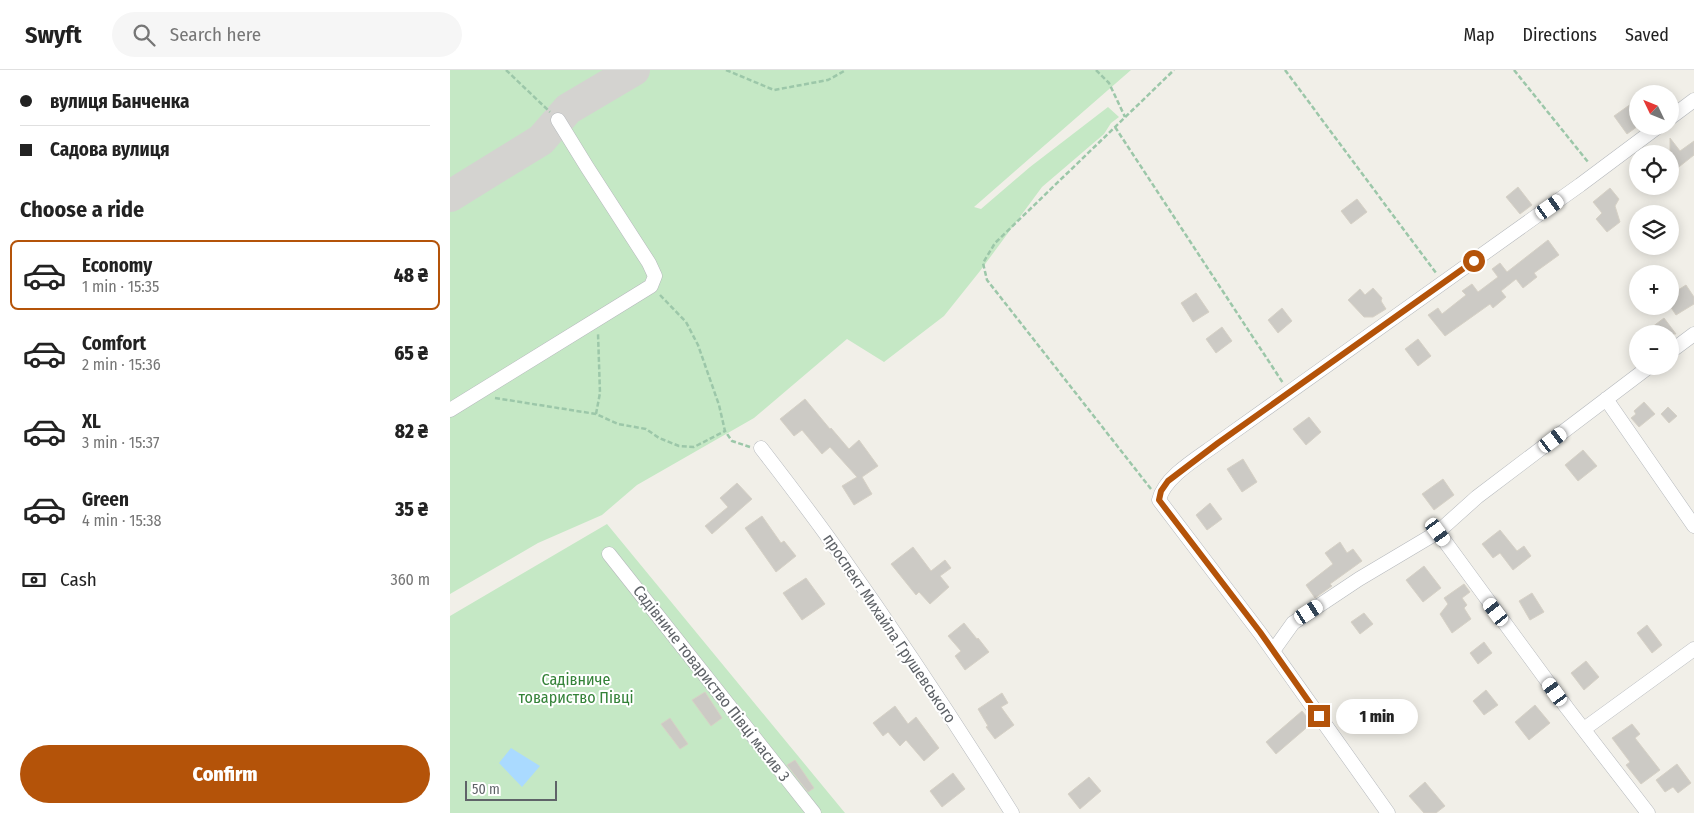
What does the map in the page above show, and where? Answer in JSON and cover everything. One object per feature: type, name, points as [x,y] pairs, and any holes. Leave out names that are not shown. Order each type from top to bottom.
[{"type":"street","points":[[1679,111],[1694,100]]},
{"type":"street","points":[[450,410],[651,286],[655,276],[649,263],[586,167],[558,120]]},
{"type":"street","points":[[1388,813],[1273,651],[1159,500],[1161,491],[1168,481],[1288,392],[1444,283],[1647,135]]},
{"type":"street","points":[[1679,345],[1694,334]]},
{"type":"street","points":[[1273,651],[1293,623],[1359,579],[1438,532],[1477,497],[1638,375]]},
{"type":"street","points":[[1606,399],[1694,526]]},
{"type":"street","name":"проспект Михайла Грушевського","points":[[761,448],[862,585],[1012,813]]},
{"type":"street","points":[[1438,532],[1567,708],[1648,813]]},
{"type":"street","name":"Садівниче товариство Півці масив 3","points":[[609,554],[814,813]]},
{"type":"street","points":[[1584,729],[1694,649]]},
{"type":"path","points":[[506,70],[558,120]]},
{"type":"path","points":[[726,70],[774,90],[828,80],[846,70]]},
{"type":"path","points":[[1096,70],[1109,83],[1125,117]]},
{"type":"path","points":[[1159,500],[986,280],[983,263],[995,243],[1174,70]]},
{"type":"path","points":[[1284,70],[1444,283]]},
{"type":"path","points":[[1514,70],[1597,173]]},
{"type":"path","points":[[1115,127],[1288,392]]},
{"type":"path","points":[[651,286],[686,322],[698,345],[720,405],[726,431],[732,441],[750,447],[761,448]]},
{"type":"path","points":[[596,414],[600,393],[598,320]]},
{"type":"path","points":[[474,395],[596,414],[618,424],[646,429],[659,438],[679,446],[694,447],[726,431]]},
{"type":"green space","points":[[450,70],[1131,70],[974,207],[981,209],[1030,167],[1108,107],[1119,117],[1111,123],[1104,134],[1042,187],[944,316],[884,362],[847,339],[754,418],[637,485],[602,515],[538,543],[450,594]]},
{"type":"green space","name":"Садівниче товариство Півці","points":[[607,524],[845,813],[450,813],[450,616]]},
{"type":"water","points":[[511,748],[540,766],[522,787],[499,763]]},
{"type":"building","points":[[1629,105],[1629,133],[1627,134],[1614,116]]},
{"type":"building","points":[[1670,138],[1675,145],[1670,145]]},
{"type":"building","points":[[1694,141],[1694,155],[1679,167],[1679,150],[1680,151]]},
{"type":"building","points":[[1518,187],[1532,205],[1520,214],[1506,197]]},
{"type":"building","points":[[1610,188],[1619,199],[1615,206],[1620,222],[1607,232],[1596,219],[1602,213],[1593,202]]},
{"type":"building","points":[[1357,199],[1367,212],[1351,224],[1341,211]]},
{"type":"building","points":[[1548,240],[1559,255],[1534,273],[1537,277],[1523,288],[1516,279],[1501,291],[1506,297],[1493,308],[1490,304],[1445,336],[1428,315],[1438,308],[1442,314],[1466,295],[1462,291],[1472,284],[1478,292],[1498,277],[1492,269],[1500,263],[1507,272]]},
{"type":"building","points":[[1686,285],[1694,297],[1694,304],[1679,313],[1679,289]]},
{"type":"building","points":[[1373,288],[1382,298],[1381,301],[1386,309],[1373,317],[1364,317],[1348,300],[1360,289],[1365,295]]},
{"type":"building","points":[[1196,293],[1209,312],[1193,322],[1181,303]]},
{"type":"building","points":[[1282,308],[1292,321],[1278,333],[1268,320]]},
{"type":"building","points":[[1664,318],[1669,325],[1655,325]]},
{"type":"building","points":[[1222,327],[1232,341],[1216,353],[1206,339]]},
{"type":"building","points":[[1418,339],[1431,356],[1418,366],[1405,349]]},
{"type":"building","points":[[805,399],[849,449],[859,440],[878,466],[862,477],[872,494],[854,505],[842,486],[857,477],[830,447],[822,454],[802,430],[794,436],[780,419]]},
{"type":"building","points":[[1644,402],[1655,414],[1639,427],[1631,418],[1636,414],[1634,411]]},
{"type":"building","points":[[1668,407],[1677,416],[1669,423],[1661,414]]},
{"type":"building","points":[[1309,417],[1321,432],[1306,445],[1293,429]]},
{"type":"building","points":[[1583,450],[1597,466],[1578,481],[1565,465]]},
{"type":"building","points":[[1243,459],[1257,482],[1242,492],[1227,469]]},
{"type":"building","points":[[1443,479],[1454,495],[1434,510],[1422,494]]},
{"type":"building","points":[[737,483],[752,499],[712,534],[705,526],[728,507],[720,498]]},
{"type":"building","points":[[1210,503],[1222,519],[1207,530],[1196,515]]},
{"type":"building","points":[[762,516],[781,543],[784,541],[796,556],[776,572],[745,528]]},
{"type":"building","points":[[1500,530],[1517,551],[1524,546],[1531,556],[1513,570],[1500,553],[1493,558],[1482,544]]},
{"type":"building","points":[[1340,542],[1347,553],[1353,549],[1362,561],[1330,584],[1332,586],[1315,598],[1306,585],[1333,564],[1325,553]]},
{"type":"building","points":[[913,547],[931,571],[945,560],[951,568],[940,576],[949,587],[930,604],[919,592],[916,595],[891,564]]},
{"type":"building","points":[[1424,566],[1441,588],[1423,602],[1406,580]]},
{"type":"building","points":[[806,578],[825,604],[802,620],[783,593]]},
{"type":"building","points":[[1464,584],[1470,592],[1462,598],[1467,605],[1464,608],[1471,619],[1452,633],[1440,614],[1448,604],[1444,598]]},
{"type":"building","points":[[1532,593],[1544,612],[1530,620],[1519,601]]},
{"type":"building","points":[[1364,613],[1373,624],[1360,634],[1351,622]]},
{"type":"building","points":[[964,623],[989,652],[965,670],[955,656],[961,651],[948,636]]},
{"type":"building","points":[[1647,625],[1662,645],[1652,653],[1637,633]]},
{"type":"building","points":[[1484,642],[1492,653],[1478,664],[1470,653]]},
{"type":"building","points":[[1586,661],[1599,677],[1584,690],[1571,673]]},
{"type":"building","points":[[1486,690],[1498,705],[1484,715],[1473,701]]},
{"type":"building","points":[[705,692],[722,718],[711,726],[692,700]]},
{"type":"building","points":[[1002,693],[1008,703],[1001,707],[1014,725],[995,739],[986,727],[988,726],[978,709]]},
{"type":"building","points":[[1535,705],[1550,723],[1529,740],[1515,722]]},
{"type":"building","points":[[895,706],[908,724],[916,717],[939,748],[924,761],[906,740],[900,746],[888,732],[883,736],[873,723]]},
{"type":"building","points":[[1302,711],[1312,723],[1276,754],[1266,742]]},
{"type":"building","points":[[670,718],[688,744],[680,749],[661,724]]},
{"type":"building","points":[[1632,724],[1640,734],[1635,738],[1660,770],[1641,784],[1626,765],[1630,762],[1612,738]]},
{"type":"building","points":[[795,760],[814,788],[808,792],[787,765]]},
{"type":"building","points":[[1677,764],[1691,783],[1678,793],[1673,787],[1665,792],[1656,780]]},
{"type":"building","points":[[953,773],[965,789],[942,807],[930,791]]},
{"type":"building","points":[[1089,777],[1101,791],[1080,809],[1068,794]]},
{"type":"building","points":[[1425,782],[1445,806],[1436,813],[1424,813],[1409,796]]},
{"type":"taxiway","points":[[450,196],[541,140],[568,109],[634,70]]},
{"type":"route","points":[[1319,716],[1260,632],[1159,500],[1161,491],[1168,481],[1218,443],[1474,261]]}]
